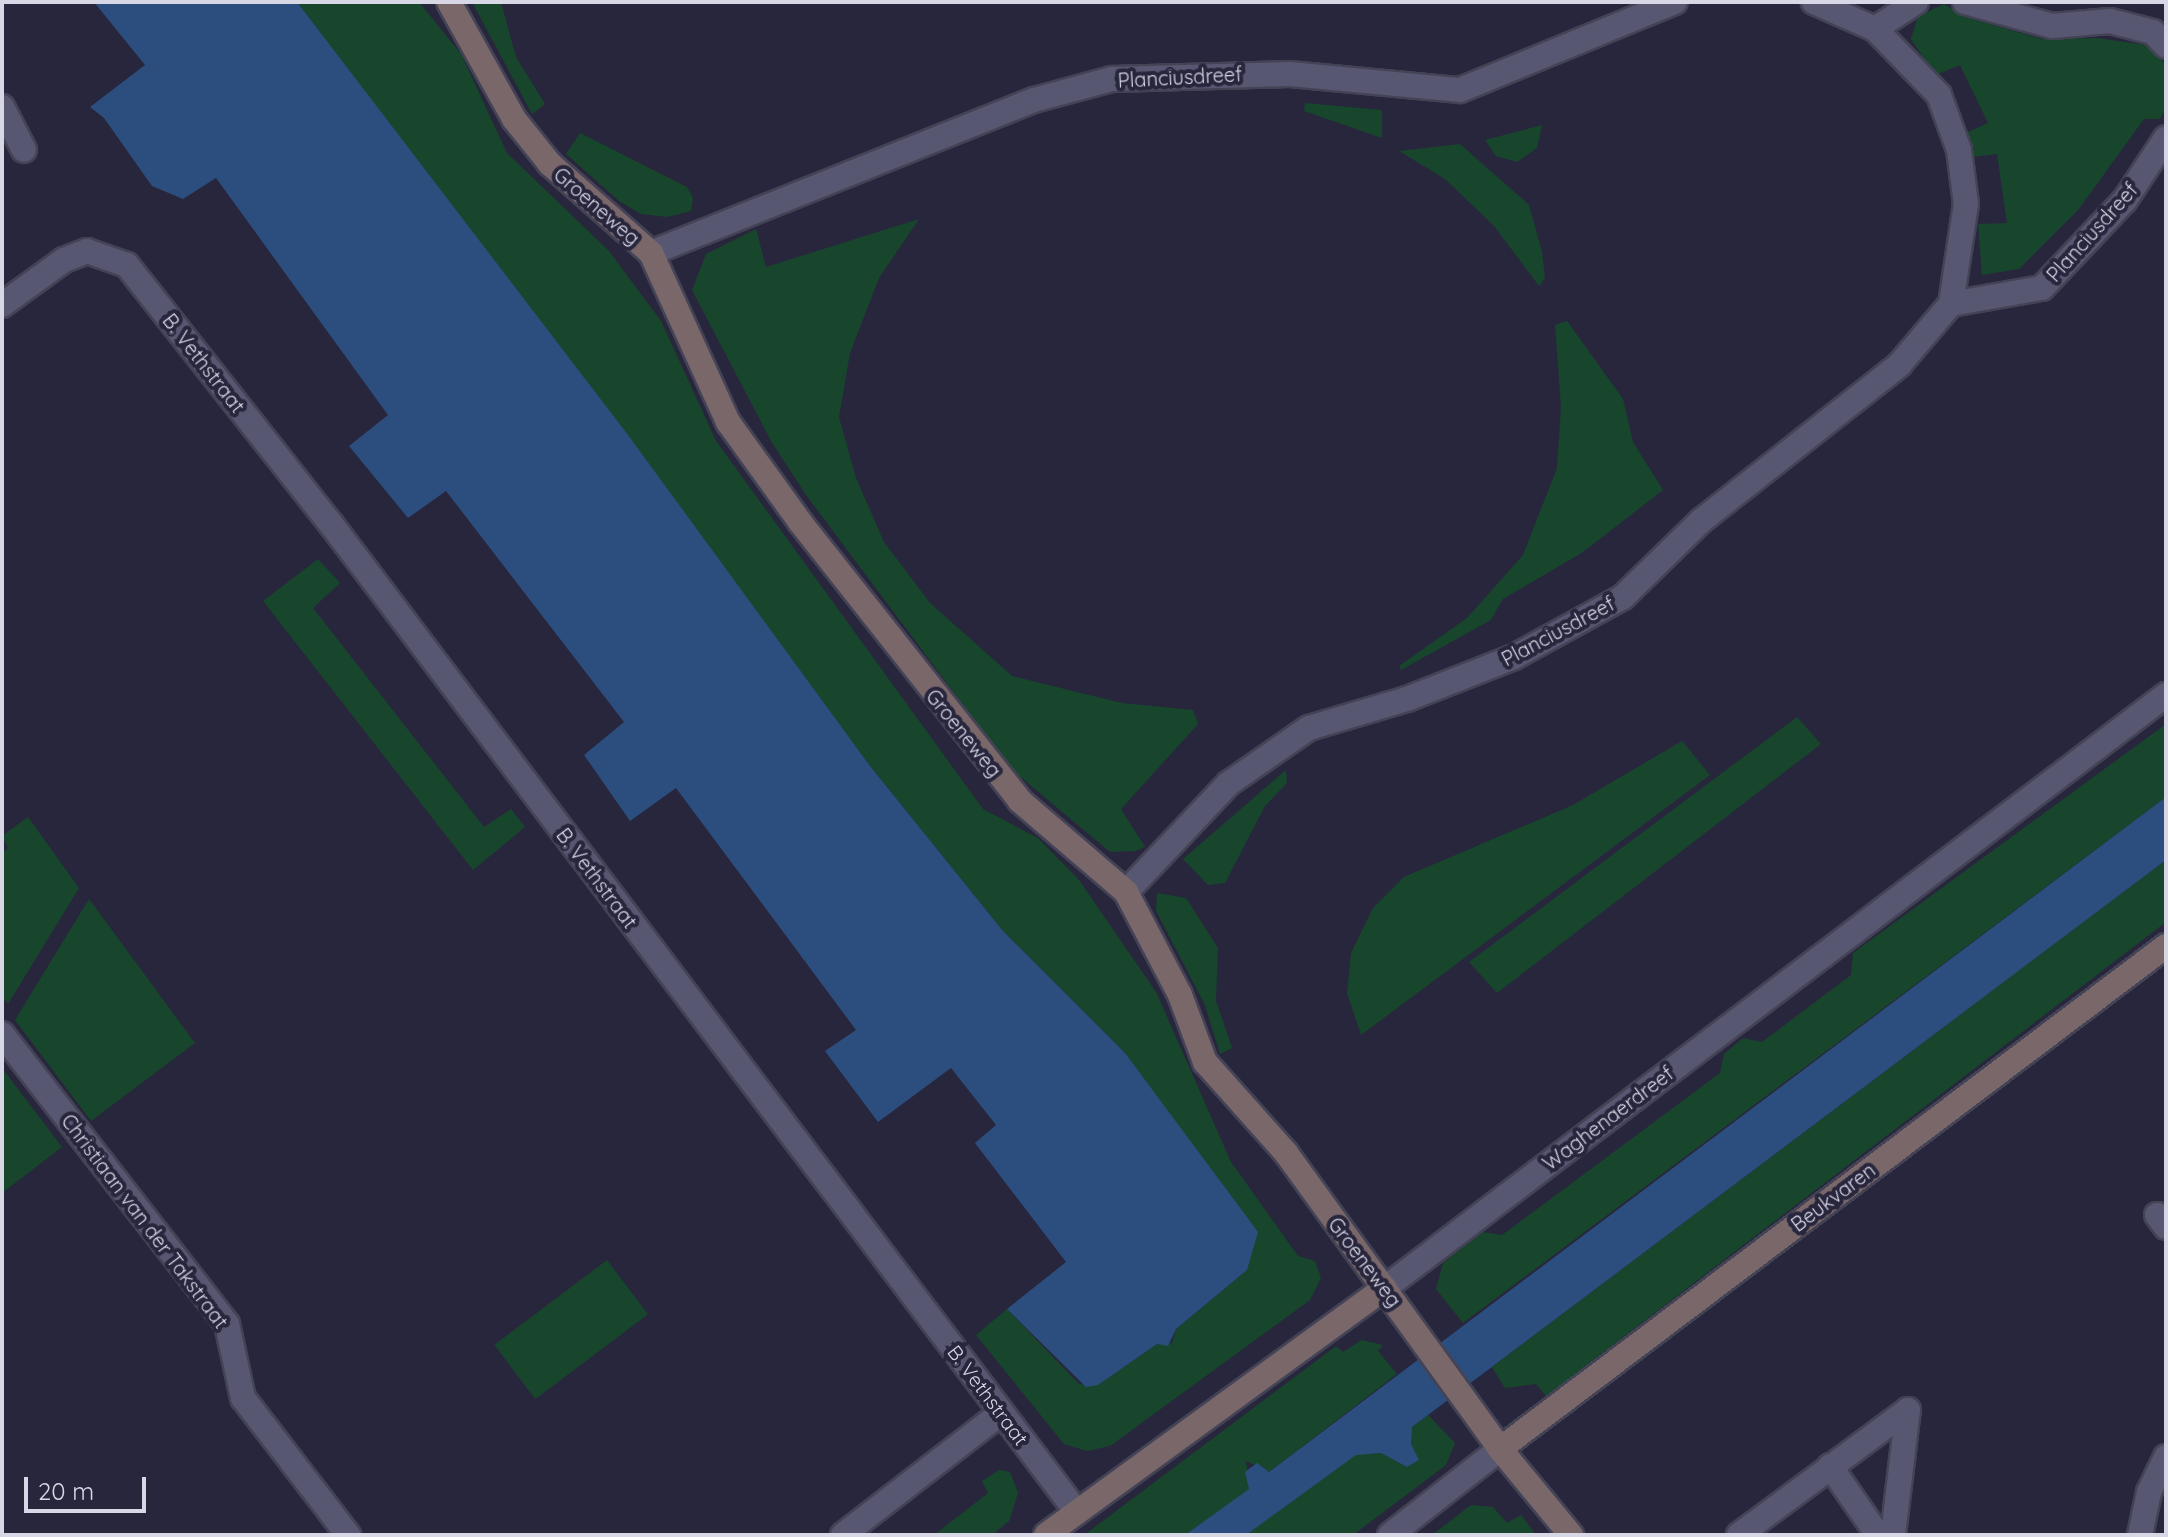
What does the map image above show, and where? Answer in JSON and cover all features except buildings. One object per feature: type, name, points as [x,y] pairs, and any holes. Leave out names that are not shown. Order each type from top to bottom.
[{"type":"street","name":"Groeneweg","points":[[449,2],[514,119],[541,152],[651,253],[728,422],[854,595],[1020,801],[1126,892],[1180,995],[1205,1062],[1286,1153],[1500,1449],[1571,1535]]},
{"type":"street","name":"Planciusdreef","points":[[651,253],[1034,100],[1112,79],[1199,72],[1290,74],[1460,90],[1675,2]]},
{"type":"street","points":[[1814,2],[1875,29],[1939,95],[1959,150],[1966,204],[1951,304]]},
{"type":"street","points":[[1875,29],[1916,2]]},
{"type":"street","points":[[1965,2],[2052,26],[2110,21],[2153,32],[2166,46]]},
{"type":"street","points":[[2,107],[24,150]]},
{"type":"street","name":"Planciusdreef","points":[[1126,892],[1228,784],[1309,728],[1407,699],[1514,657],[1623,597],[1701,521],[1899,365],[1951,304],[2042,288],[2125,200],[2166,138]]},
{"type":"street","name":"B. Vethstraat","points":[[2,305],[64,260],[87,251],[127,265],[331,524],[1076,1511]]},
{"type":"street","name":"Waghenaerdreef","points":[[1046,1535],[1385,1288],[2166,695]]},
{"type":"street","name":"Beukvaren","points":[[1500,1449],[2166,946]]},
{"type":"street","name":"Christiaan van der Takstraat","points":[[2,1034],[227,1324],[243,1398],[348,1535]]},
{"type":"street","points":[[1739,1535],[1908,1410],[1893,1535]]},
{"type":"street","points":[[843,1535],[1001,1413]]},
{"type":"street","points":[[1390,1535],[1500,1449]]},
{"type":"street","points":[[2140,1535],[2149,1492],[2166,1457]]},
{"type":"street","points":[[1830,1466],[1878,1535]]},
{"type":"green space","points":[[297,2],[419,2],[461,54],[507,153],[609,251],[661,321],[716,441],[983,809],[1038,838],[1079,880],[1156,992],[1231,1162],[1298,1256],[1315,1261],[1321,1278],[1310,1300],[1110,1446],[1087,1451],[1064,1444],[976,1335],[1007,1309],[1079,1384],[1098,1385],[1157,1344],[1172,1343],[1176,1329],[1247,1270],[1125,1053],[1003,931],[870,766]]},
{"type":"green space","points":[[472,2],[501,2],[516,57],[545,104],[532,114]]},
{"type":"green space","points":[[1944,4],[1965,17],[2042,39],[2097,38],[2146,45],[2166,65],[2166,108],[2160,119],[2144,119],[2078,210],[2019,269],[1982,275],[1978,224],[2007,223],[1997,154],[1973,157],[1966,133],[1988,123],[1960,65],[1935,75],[1911,39],[1918,16]]},
{"type":"green space","points":[[1305,103],[1382,110],[1382,138],[1304,111]]},
{"type":"green space","points":[[1542,125],[1537,148],[1517,162],[1496,156],[1485,140]]},
{"type":"green space","points":[[580,133],[687,187],[693,198],[691,211],[667,217],[641,214],[619,201],[566,154]]},
{"type":"green space","points":[[1460,144],[1529,205],[1542,252],[1545,278],[1539,286],[1494,226],[1445,179],[1399,151]]},
{"type":"green space","points":[[919,219],[879,278],[850,353],[839,417],[856,478],[884,542],[930,603],[1012,676],[1122,703],[1193,710],[1198,724],[1121,809],[1145,847],[1135,851],[1110,852],[1012,770],[806,495],[771,441],[692,290],[706,254],[756,229],[766,267]]},
{"type":"green space","points":[[1567,321],[1623,399],[1633,442],[1663,490],[1583,552],[1503,599],[1491,620],[1401,670],[1399,666],[1467,618],[1523,555],[1557,468],[1561,407],[1555,325]]},
{"type":"green space","points":[[318,559],[340,583],[313,608],[484,827],[511,809],[525,827],[473,870],[263,601]]},
{"type":"green space","points":[[1797,717],[1821,744],[1497,993],[1469,962]]},
{"type":"green space","points":[[2166,724],[2166,797],[1463,1323],[1436,1289],[1443,1263],[1483,1232],[1502,1235],[1720,1073],[1724,1054],[1743,1038],[1762,1042],[1851,975],[1853,953]]},
{"type":"green space","points":[[1682,741],[1710,775],[1361,1035],[1347,993],[1351,953],[1373,908],[1404,877],[1573,805]]},
{"type":"green space","points":[[1286,770],[1287,783],[1265,806],[1225,883],[1208,885],[1183,859]]},
{"type":"green space","points":[[28,817],[79,888],[8,1004],[2,996],[2,853],[8,848],[2,836]]},
{"type":"green space","points":[[2166,860],[2166,922],[1546,1396],[1536,1384],[1505,1388],[1492,1367]]},
{"type":"green space","points":[[1157,893],[1186,898],[1218,948],[1216,1001],[1232,1048],[1220,1054],[1205,1005],[1156,911]]},
{"type":"green space","points":[[89,899],[195,1043],[91,1121],[15,1020]]},
{"type":"green space","points":[[2,1068],[62,1147],[2,1193]]},
{"type":"green space","points":[[607,1260],[648,1314],[535,1399],[494,1345]]},
{"type":"green space","points":[[1362,1340],[1383,1345],[1378,1351],[1397,1374],[1269,1472],[1246,1461],[1250,1489],[1185,1535],[1084,1535],[1336,1346],[1343,1352]]},
{"type":"green space","points":[[1428,1415],[1455,1443],[1446,1465],[1353,1535],[1246,1535],[1356,1454],[1381,1453],[1407,1467],[1418,1460],[1411,1444],[1411,1428]]},
{"type":"green space","points":[[999,1470],[1010,1472],[1018,1493],[1009,1521],[992,1535],[934,1535],[988,1493],[982,1481]]},
{"type":"green space","points":[[1471,1505],[1493,1507],[1507,1523],[1521,1515],[1536,1535],[1432,1535]]},
{"type":"water","points":[[94,2],[297,2],[628,435],[870,766],[1003,931],[1125,1053],[1258,1232],[1247,1270],[1176,1329],[1168,1346],[1157,1344],[1098,1385],[1086,1387],[1007,1309],[1066,1262],[975,1143],[996,1125],[951,1068],[878,1122],[825,1051],[856,1030],[676,788],[630,821],[584,755],[624,722],[446,491],[408,518],[349,446],[388,415],[216,178],[183,199],[152,186],[104,118],[90,107],[145,65]]},
{"type":"water","points":[[2166,797],[2166,860],[1412,1427],[1411,1444],[1419,1460],[1407,1467],[1381,1453],[1356,1455],[1246,1535],[1185,1535],[1249,1489],[1245,1472],[1257,1463],[1269,1472]]}]
